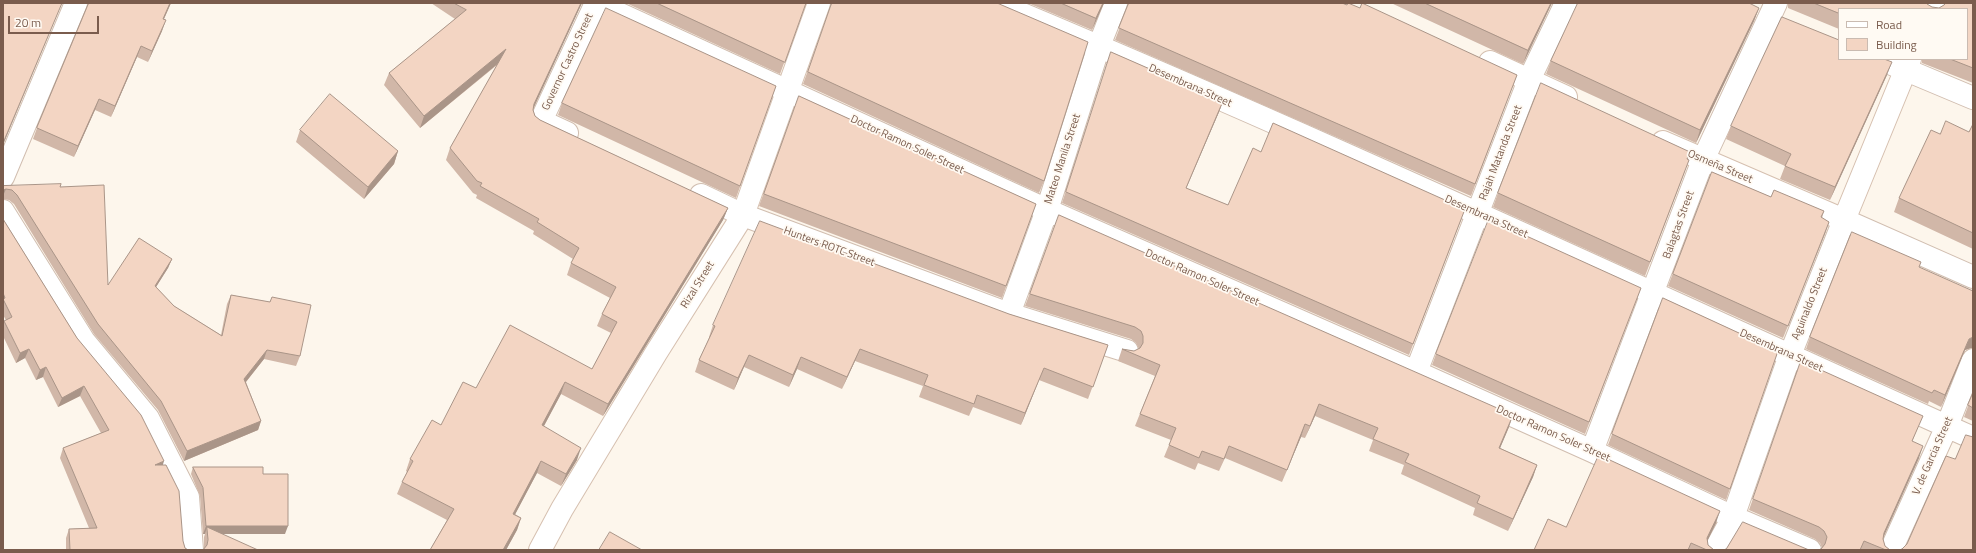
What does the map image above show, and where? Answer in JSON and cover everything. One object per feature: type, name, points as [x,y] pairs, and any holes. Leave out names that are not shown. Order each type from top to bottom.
[{"type":"street","points":[[3,177],[76,3]]},
{"type":"street","name":"Doctor Ramon Soler Street","points":[[596,3],[1047,210],[1416,372],[1592,451],[1733,517],[1810,550]]},
{"type":"street","name":"Governor Castro Street","points":[[584,141],[540,121],[596,3]]},
{"type":"street","name":"Rizal Street","points":[[540,550],[562,509],[656,353],[743,215],[786,90],[819,3]]},
{"type":"street","name":"Desembrana Street","points":[[996,3],[1099,46],[1478,213],[1973,438]]},
{"type":"street","name":"Mateo Manila Street","points":[[1009,314],[1047,210],[1099,46],[1116,3]]},
{"type":"street","name":"Rajah Matanda Street","points":[[1416,372],[1528,80],[1566,3]]},
{"type":"street","points":[[1750,6],[1773,9],[1791,23]]},
{"type":"street","name":"Balagtas Street","points":[[1592,451],[1654,293],[1703,160],[1773,9]]},
{"type":"street","points":[[1473,54],[1587,106]]},
{"type":"street","points":[[1886,60],[1908,64],[1973,98]]},
{"type":"street","name":"Aguinaldo Street","points":[[1714,550],[1733,517],[1790,355],[1908,64]]},
{"type":"street","name":"Osmeña Street","points":[[1645,133],[1703,160],[1973,276]]},
{"type":"street","name":"Hunters ROTC Street","points":[[685,188],[743,215],[1009,314],[1127,351]]},
{"type":"street","points":[[3,211],[84,341],[148,418],[188,497],[192,550]]},
{"type":"street","name":"V. de Garcia Street","points":[[1891,550],[1947,426],[1973,360]]},
{"type":"building","points":[[3,3],[62,3],[3,143]]},
{"type":"building","points":[[89,3],[170,3],[163,19],[166,20],[152,51],[141,46],[115,106],[99,99],[78,146],[37,128]]},
{"type":"building","points":[[454,3],[581,3],[534,104],[533,110],[535,116],[540,120],[728,208],[608,404],[565,382],[542,425],[581,448],[566,474],[541,461],[513,514],[521,518],[503,550],[430,550],[454,509],[402,482],[413,461],[410,459],[432,420],[441,425],[463,382],[476,388],[510,325],[592,369],[617,322],[602,314],[616,287],[571,263],[579,248],[537,222],[539,219],[480,186],[482,183],[477,181],[450,148],[506,49],[424,116],[389,73],[466,10]]},
{"type":"building","points":[[657,3],[806,3],[785,62]]},
{"type":"building","points":[[832,3],[997,3],[1088,42],[1044,181],[808,72]]},
{"type":"building","points":[[1061,3],[1103,3],[1096,18]]},
{"type":"building","points":[[1129,3],[1342,3],[1347,5],[1348,3],[1360,8],[1362,3],[1517,75],[1475,184],[1119,28]]},
{"type":"building","points":[[1425,3],[1551,3],[1528,50]]},
{"type":"building","points":[[1578,3],[1749,3],[1759,8],[1700,130],[1551,61]]},
{"type":"building","points":[[1814,3],[1926,3],[1932,7],[1939,8],[1838,8],[1838,13]]},
{"type":"building","points":[[1946,3],[1973,3],[1973,68],[1953,60],[1968,60],[1968,8],[1939,8]]},
{"type":"building","points":[[606,8],[776,86],[740,186],[562,103]]},
{"type":"building","points":[[1782,17],[1838,40],[1838,60],[1887,60],[1892,62],[1835,187],[1785,166],[1791,154],[1731,126]]},
{"type":"building","points":[[1111,52],[1223,101],[1186,188],[1228,205],[1253,148],[1261,152],[1273,123],[1465,209],[1413,344],[1066,192]]},
{"type":"building","points":[[1541,83],[1690,152],[1687,159],[1689,160],[1650,262],[1498,193]]},
{"type":"building","points":[[330,94],[398,151],[368,187],[300,130]]},
{"type":"building","points":[[799,96],[1036,204],[1006,286],[764,194]]},
{"type":"building","points":[[1946,121],[1969,132],[1973,124],[1973,233],[1899,198],[1931,130],[1940,134]]},
{"type":"building","points":[[1712,172],[1771,197],[1774,190],[1824,211],[1821,217],[1829,222],[1788,326],[1673,274]]},
{"type":"building","points":[[61,184],[60,187],[104,185],[108,285],[139,238],[172,259],[155,286],[174,306],[222,336],[231,295],[270,302],[272,297],[311,305],[300,356],[267,350],[244,379],[261,421],[187,451],[161,401],[98,324],[17,195],[12,190],[3,190],[3,186]]},
{"type":"building","points":[[1059,215],[1513,415],[1499,448],[1537,465],[1513,519],[1477,503],[1480,496],[1405,462],[1409,454],[1373,439],[1378,428],[1319,404],[1310,426],[1305,424],[1287,470],[1229,446],[1224,459],[1202,451],[1199,458],[1169,445],[1176,428],[1140,414],[1160,365],[1122,349],[1134,351],[1140,348],[1143,343],[1141,331],[1135,327],[1030,294]]},
{"type":"building","points":[[3,219],[77,338],[141,415],[164,461],[155,465],[166,465],[179,491],[183,541],[185,548],[188,550],[70,550],[69,529],[97,528],[63,448],[109,430],[84,386],[62,398],[46,367],[40,370],[29,349],[20,353],[4,321],[12,317],[3,299],[5,298],[3,293]]},
{"type":"building","points":[[1489,219],[1641,288],[1589,422],[1436,354]]},
{"type":"building","points":[[760,221],[1009,314],[1108,345],[1093,387],[1044,368],[1025,413],[977,395],[974,404],[924,385],[928,375],[860,349],[847,377],[801,357],[793,375],[749,355],[738,378],[699,360],[715,326],[713,325]]},
{"type":"building","points":[[1852,232],[1921,262],[1919,267],[1973,291],[1973,337],[1969,339],[1945,395],[1934,390],[1932,393],[1810,337]]},
{"type":"building","points":[[1663,298],[1778,351],[1730,489],[1612,434]]},
{"type":"building","points":[[1801,361],[1923,416],[1912,441],[1923,446],[1884,533],[1883,539],[1885,546],[1890,550],[1886,550],[1864,541],[1860,550],[1818,550],[1825,544],[1827,537],[1824,531],[1819,527],[1753,499]]},
{"type":"building","points":[[1973,393],[1973,408],[1968,405]]},
{"type":"building","points":[[1966,435],[1973,437],[1973,550],[1899,550],[1907,544],[1946,456],[1955,459]]},
{"type":"building","points":[[1599,455],[1720,511],[1707,538],[1708,545],[1714,550],[1707,550],[1691,543],[1688,550],[1534,550],[1548,519],[1566,527]]},
{"type":"building","points":[[193,467],[263,467],[263,474],[288,474],[288,526],[206,526],[203,488]]},
{"type":"building","points":[[1743,522],[1809,550],[1723,550],[1726,549]]},
{"type":"building","points":[[207,527],[258,550],[203,550],[207,545],[208,540]]},
{"type":"building","points":[[610,532],[642,550],[599,550]]}]
